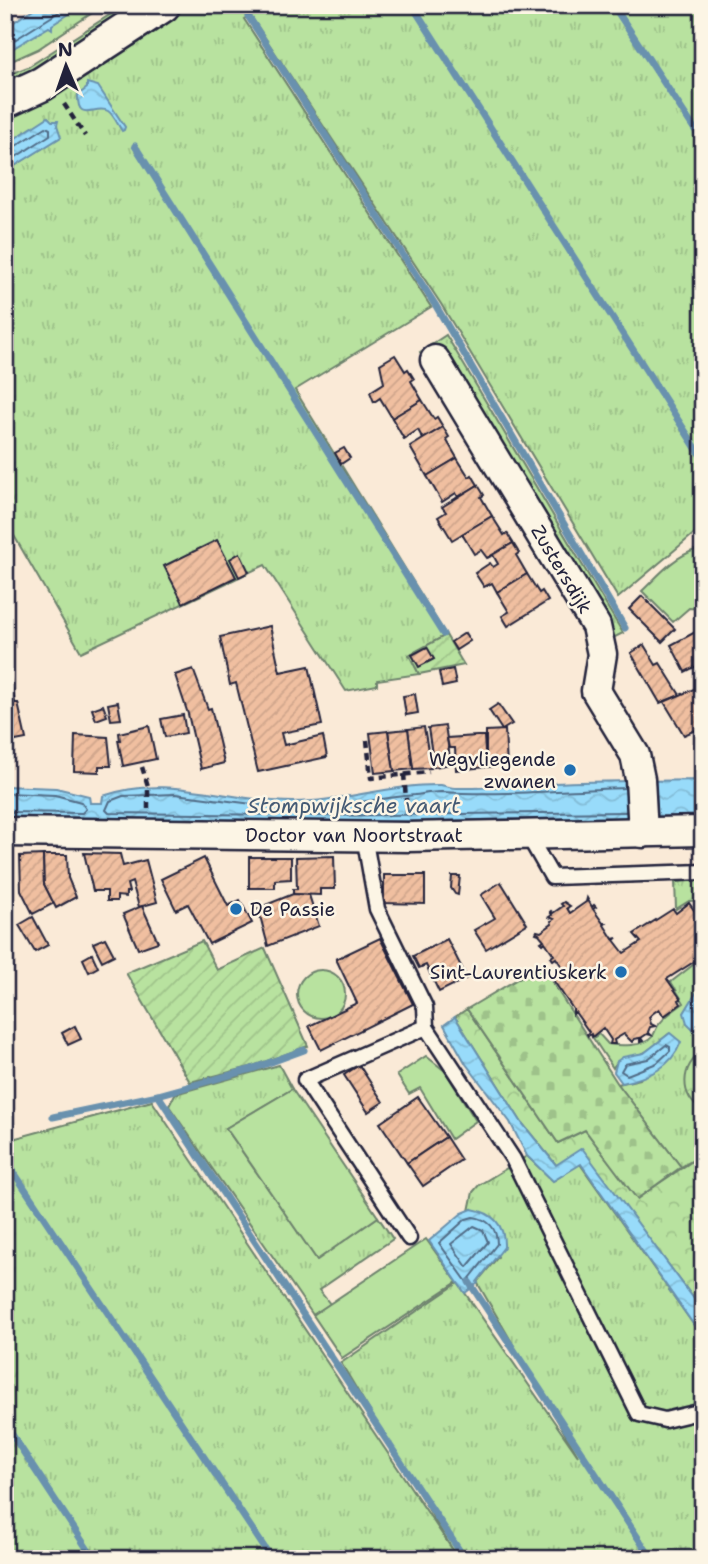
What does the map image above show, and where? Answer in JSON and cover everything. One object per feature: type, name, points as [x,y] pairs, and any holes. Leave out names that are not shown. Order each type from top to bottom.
[{"type":"street","points":[[5,101],[49,79],[163,5]]},
{"type":"street","name":"Zustersdijk","points":[[435,360],[596,626],[602,654],[596,691],[635,755],[640,779],[643,829]]},
{"type":"street","name":"Doctor van Noortstraat","points":[[5,831],[363,836],[528,835],[643,829],[703,831]]},
{"type":"lane","points":[[528,835],[552,877],[703,872]]},
{"type":"lane","points":[[363,836],[377,909],[425,1007],[426,1027],[513,1160],[639,1414],[665,1420],[703,1411]]},
{"type":"lane","points":[[409,1238],[305,1080],[426,1027]]},
{"type":"path","points":[[49,79],[85,135]]},
{"type":"path","points":[[366,740],[371,778],[429,772]]},
{"type":"path","points":[[142,767],[148,786],[148,822]]},
{"type":"path","points":[[404,774],[407,822]]},
{"type":"green space","points":[[83,5],[104,5],[38,49],[5,64],[5,53]]},
{"type":"green space","points":[[125,5],[138,5],[50,62],[5,83],[5,76],[28,67]]},
{"type":"green space","points":[[188,5],[703,5],[703,526],[618,598],[441,304],[250,15],[244,19],[431,307],[295,390],[446,635],[410,655],[419,674],[377,680],[377,685],[346,691],[265,565],[81,652],[5,520],[5,172],[60,137],[48,118],[5,145],[5,117],[50,94]]},
{"type":"green space","points":[[446,335],[623,633],[613,638],[440,352],[425,361],[420,352]]},
{"type":"green space","points":[[695,550],[703,551],[703,609],[689,608],[673,622],[642,591],[673,562]]},
{"type":"green space","points":[[446,635],[464,665],[419,674],[409,655]]},
{"type":"green space","points":[[703,880],[703,900],[689,901],[676,909],[675,882]]},
{"type":"green space","points":[[202,941],[217,970],[265,948],[308,1046],[250,1067],[190,1082],[126,973]]},
{"type":"green space","points":[[702,958],[703,989],[696,994],[695,1030],[703,1022],[703,1154],[681,1167],[618,1084],[640,1079],[670,1033],[647,1051],[620,1060],[613,1068],[593,1038],[599,1034],[608,1044],[618,1045],[637,1044],[648,1040],[663,1019],[684,1003],[671,982]]},
{"type":"green space","points":[[541,965],[618,1084],[681,1167],[637,1199],[585,1130],[558,1143],[467,1009]]},
{"type":"green space","points":[[321,970],[338,977],[345,994],[338,1011],[321,1018],[304,1011],[297,994],[304,977]]},
{"type":"green space","points":[[467,1009],[558,1143],[585,1130],[637,1198],[703,1154],[703,1311],[582,1149],[557,1166],[522,1123],[455,1017]]},
{"type":"green space","points":[[703,1051],[703,1111],[690,1098],[685,1081],[690,1065]]},
{"type":"green space","points":[[426,1056],[445,1071],[476,1121],[451,1139],[420,1088],[409,1094],[397,1075]]},
{"type":"green space","points":[[279,1065],[292,1089],[226,1128],[317,1259],[378,1217],[393,1239],[319,1290],[330,1304],[313,1315],[169,1106],[175,1094]]},
{"type":"green space","points":[[292,1089],[378,1217],[317,1260],[226,1128]]},
{"type":"green space","points":[[152,1101],[454,1552],[341,1363],[458,1283],[578,1456],[477,1282],[498,1257],[472,1209],[469,1211],[473,1192],[479,1185],[527,1156],[553,1181],[580,1164],[703,1338],[703,1559],[5,1559],[5,1141]]},
{"type":"green space","points":[[426,1239],[457,1282],[342,1358],[313,1315]]},
{"type":"water","points":[[39,5],[83,5],[52,25],[52,29],[49,27],[5,53],[5,28]]},
{"type":"water","points":[[87,83],[98,86],[125,127],[124,130],[122,131],[108,111],[81,109],[78,95],[87,88]]},
{"type":"water","points":[[48,117],[52,121],[58,121],[61,137],[5,172],[5,145]]},
{"type":"water","name":"Stompwijksche vaart","points":[[700,771],[703,771],[703,816],[311,823],[5,819],[5,786],[56,788],[89,796],[90,803],[102,803],[103,796],[150,787],[293,802],[422,785],[469,788],[571,782],[697,780]]},
{"type":"water","points":[[703,989],[703,1022],[695,1031],[687,1023],[684,1013],[696,993]]},
{"type":"water","points":[[455,1017],[522,1123],[556,1165],[582,1148],[703,1311],[703,1338],[581,1164],[553,1181],[527,1156],[510,1122],[466,1064],[444,1025]]},
{"type":"water","points":[[670,1033],[681,1042],[671,1059],[650,1074],[622,1083],[614,1072],[617,1061],[623,1057],[644,1053]]},
{"type":"water","points":[[472,1209],[496,1221],[502,1232],[504,1247],[478,1283],[465,1293],[429,1241],[462,1213]]},
{"type":"building","points":[[395,355],[414,379],[411,381],[422,400],[392,418],[380,398],[374,402],[370,392],[384,383],[380,364]]},
{"type":"building","points":[[422,400],[434,419],[437,417],[443,427],[423,439],[418,430],[404,439],[392,418]]},
{"type":"building","points":[[443,427],[449,437],[446,439],[457,458],[427,476],[410,447]]},
{"type":"building","points":[[344,448],[350,458],[341,464],[335,453]]},
{"type":"building","points":[[457,458],[469,477],[472,475],[478,485],[452,501],[458,497],[456,493],[442,502],[427,476]]},
{"type":"building","points":[[478,485],[484,495],[481,497],[492,516],[452,540],[438,517],[446,512],[442,507]]},
{"type":"building","points":[[492,516],[504,535],[507,533],[513,543],[487,558],[481,550],[474,554],[462,534]]},
{"type":"building","points":[[217,540],[236,577],[183,603],[164,566]]},
{"type":"building","points":[[513,543],[519,553],[516,555],[527,574],[497,592],[492,583],[484,587],[475,573],[490,563],[493,567],[498,564],[493,555],[487,558]]},
{"type":"building","points":[[240,553],[249,572],[239,577],[230,559]]},
{"type":"building","points":[[527,574],[539,593],[542,591],[548,601],[508,626],[502,616],[509,612],[497,592]]},
{"type":"building","points":[[642,596],[675,629],[662,642],[629,609]]},
{"type":"building","points":[[270,626],[280,672],[309,666],[322,725],[281,733],[284,745],[323,736],[327,757],[258,772],[236,683],[230,685],[220,637]]},
{"type":"building","points":[[703,628],[703,663],[685,672],[671,645]]},
{"type":"building","points":[[465,633],[470,641],[456,650],[451,642]]},
{"type":"building","points":[[644,645],[656,665],[660,663],[680,695],[660,703],[631,653]]},
{"type":"building","points":[[427,647],[434,659],[419,667],[412,655]]},
{"type":"building","points":[[193,669],[208,709],[211,708],[224,763],[201,769],[188,714],[175,675]]},
{"type":"building","points":[[453,669],[456,684],[442,687],[439,672]]},
{"type":"building","points":[[10,678],[26,739],[5,743],[5,679]]},
{"type":"building","points":[[703,685],[703,727],[684,735],[664,702]]},
{"type":"building","points":[[415,694],[418,713],[406,715],[403,696]]},
{"type":"building","points":[[118,702],[121,719],[111,720],[108,704]]},
{"type":"building","points":[[498,704],[512,724],[502,730],[489,710]]},
{"type":"building","points":[[103,705],[107,716],[96,720],[92,709]]},
{"type":"building","points":[[183,715],[186,733],[165,737],[161,719]]},
{"type":"building","points":[[149,726],[156,759],[123,766],[119,733]]},
{"type":"building","points":[[445,726],[451,764],[434,767],[428,728]]},
{"type":"building","points":[[424,727],[431,768],[413,769],[408,729]]},
{"type":"building","points":[[408,729],[413,769],[394,771],[388,731]]},
{"type":"building","points":[[505,730],[507,766],[486,767],[486,731]]},
{"type":"building","points":[[388,731],[394,771],[375,773],[370,733]]},
{"type":"building","points":[[75,735],[108,737],[111,766],[99,766],[99,772],[74,771]]},
{"type":"building","points":[[484,736],[486,767],[456,770],[455,748],[449,748],[447,738]]},
{"type":"building","points":[[84,853],[120,854],[123,866],[146,860],[157,902],[139,907],[132,882],[127,884],[129,892],[126,892],[126,897],[117,896],[117,901],[107,901],[107,891],[93,891]]},
{"type":"building","points":[[43,855],[44,884],[54,903],[33,914],[21,890],[20,856]]},
{"type":"building","points":[[43,855],[67,855],[68,878],[76,897],[56,908],[44,884]]},
{"type":"building","points":[[334,856],[335,889],[320,889],[320,895],[293,894],[293,889],[297,889],[296,857]]},
{"type":"building","points":[[249,857],[291,857],[291,879],[275,880],[275,888],[249,888]]},
{"type":"building","points":[[204,858],[228,906],[240,900],[252,923],[209,944],[188,904],[176,910],[161,879]]},
{"type":"building","points":[[384,875],[425,875],[425,904],[384,903]]},
{"type":"building","points":[[452,876],[460,876],[458,895],[451,888]]},
{"type":"building","points":[[501,882],[527,924],[486,949],[474,930],[495,918],[481,895]]},
{"type":"building","points":[[293,894],[309,895],[319,926],[268,946],[258,908]]},
{"type":"building","name":"Sint-Laurentiuskerk","points":[[587,898],[592,907],[596,907],[593,909],[603,923],[606,923],[604,925],[613,939],[617,938],[614,940],[624,953],[641,942],[634,934],[673,909],[676,913],[689,903],[703,923],[703,956],[667,979],[681,999],[681,1004],[664,1016],[659,1009],[652,1014],[649,1017],[651,1024],[655,1026],[650,1027],[648,1032],[651,1035],[647,1034],[641,1038],[643,1041],[640,1042],[640,1038],[632,1042],[624,1034],[614,1040],[615,1044],[610,1044],[611,1040],[603,1028],[592,1037],[591,1034],[588,1036],[589,1032],[575,1012],[573,1014],[573,1009],[553,980],[565,971],[556,958],[553,960],[551,957],[554,955],[536,933],[552,924],[554,919],[549,917],[552,915],[550,912],[553,913],[563,906],[561,904],[564,902],[570,906],[567,908],[570,913],[586,902]]},
{"type":"building","points":[[142,906],[158,942],[138,949],[123,914]]},
{"type":"building","points":[[33,917],[48,945],[35,952],[19,925]]},
{"type":"building","points":[[105,938],[114,955],[102,961],[93,943]]},
{"type":"building","points":[[380,938],[413,1004],[321,1050],[309,1026],[357,1003],[336,959]]},
{"type":"building","points":[[447,939],[467,978],[439,992],[426,965],[419,968],[413,956]]},
{"type":"building","points":[[92,954],[98,967],[89,972],[83,959]]},
{"type":"building","points":[[75,1026],[81,1039],[68,1045],[62,1033]]},
{"type":"building","points":[[359,1065],[383,1102],[368,1112],[344,1075]]},
{"type":"building","points":[[418,1097],[446,1137],[407,1163],[380,1123]]},
{"type":"building","points":[[446,1137],[461,1160],[423,1186],[407,1163]]},
{"type":"waterway","points":[[412,5],[703,459]]},
{"type":"waterway","points":[[613,5],[703,142]]},
{"type":"waterway","points":[[248,16],[436,306],[625,628]]},
{"type":"waterway","points":[[135,146],[443,634]]},
{"type":"waterway","points":[[158,1095],[252,1069],[304,1050]]},
{"type":"waterway","points":[[53,1117],[158,1095],[465,1559]]},
{"type":"waterway","points":[[5,1159],[272,1559]]},
{"type":"waterway","points":[[469,1282],[652,1559]]},
{"type":"waterway","points":[[5,1424],[94,1559]]},
{"type":"place","name":"Wegvliegende zwanen","points":[[570,770]]},
{"type":"place","name":"De Passie","points":[[236,909]]},
{"type":"place","name":"Sint-Laurentiuskerk","points":[[621,972]]}]
